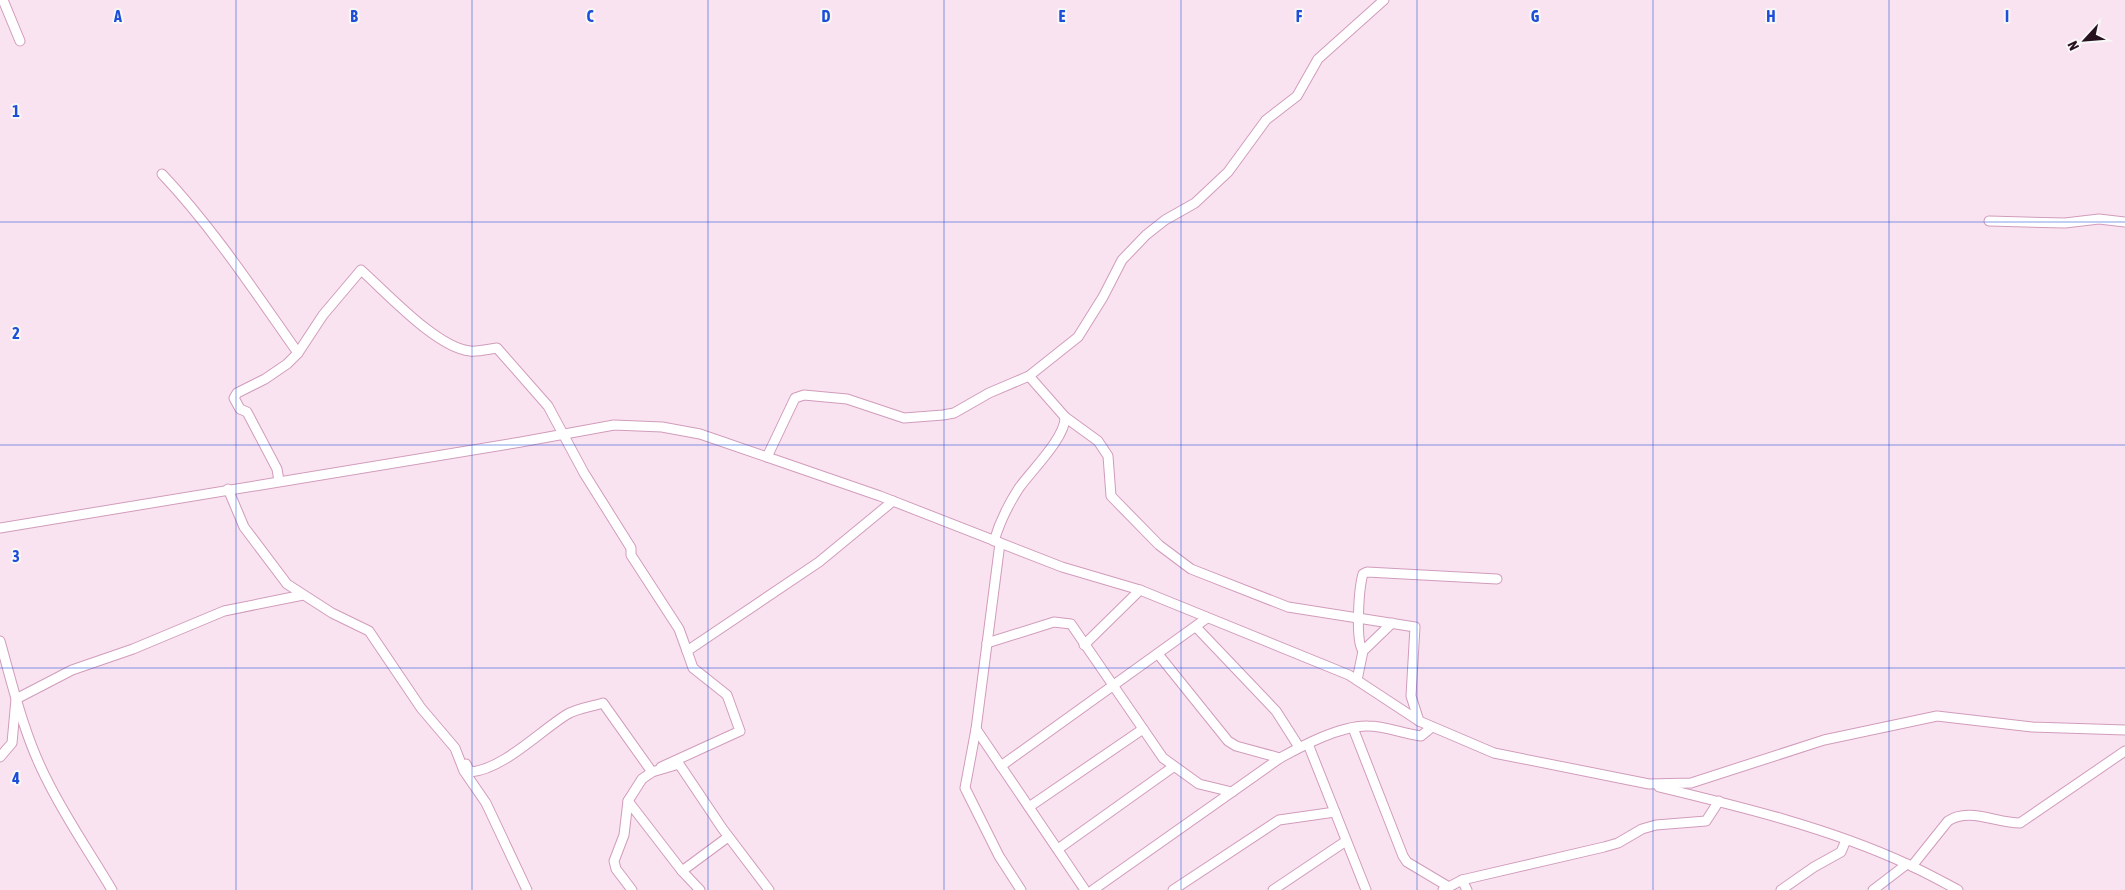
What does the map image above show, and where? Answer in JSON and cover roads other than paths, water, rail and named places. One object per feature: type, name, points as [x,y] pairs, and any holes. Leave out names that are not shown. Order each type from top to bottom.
[{"type":"street","points":[[3,0],[20,41]]},
{"type":"street","points":[[767,457],[795,398],[804,394],[847,399],[895,417],[943,415],[954,413],[988,392],[1029,376],[1078,337],[1103,297],[1122,260],[1146,235],[1165,220],[1195,203],[1228,172],[1266,120],[1298,96],[1318,59],[1384,0]]},
{"type":"street","points":[[162,174],[182,195],[242,274],[298,353]]},
{"type":"street","points":[[1989,221],[2065,223],[2088,219],[2125,222]]},
{"type":"street","points":[[279,481],[277,468],[247,412],[240,409],[234,398],[237,393],[287,364],[298,353],[323,315],[361,270],[434,335],[452,347],[471,352],[497,348],[548,406],[561,434],[631,548],[631,555],[679,629],[693,668],[727,695],[740,731],[661,767],[642,779],[628,801],[624,835],[614,861],[616,869],[632,890]]},
{"type":"street","points":[[1029,376],[1065,417],[1098,441],[1105,450],[1108,456],[1111,496],[1159,545],[1192,569],[1288,608],[1392,622],[1416,628],[1411,696],[1419,721]]},
{"type":"street","points":[[1021,890],[999,856],[965,788],[976,729],[997,542],[1002,517],[1020,488],[1056,441],[1065,417]]},
{"type":"street","points":[[0,528],[614,424],[662,427],[700,434],[893,501],[1062,566],[1140,590],[1349,675],[1419,721],[1494,753],[1649,784],[1719,802],[1846,840],[1910,865],[1958,890]]},
{"type":"street","points":[[228,490],[237,515],[259,549],[287,584],[332,613],[369,631],[421,708],[455,748],[470,772],[479,771],[501,763],[567,714],[603,703],[652,772]]},
{"type":"street","points":[[687,651],[819,562],[893,501]]},
{"type":"street","points":[[1363,652],[1359,644],[1359,617],[1362,577],[1367,572],[1497,579]]},
{"type":"street","points":[[1084,645],[1140,590]]},
{"type":"street","points":[[16,699],[72,670],[133,649],[224,611],[303,595]]},
{"type":"street","points":[[1002,766],[1207,618]]},
{"type":"street","points":[[987,643],[1054,622],[1071,624],[1163,758],[1199,784],[1232,792]]},
{"type":"street","points":[[1357,680],[1363,652],[1392,622]]},
{"type":"street","points":[[1196,626],[1276,712],[1304,746],[1335,812],[1366,890]]},
{"type":"street","points":[[0,641],[16,699],[46,778],[112,890]]},
{"type":"street","points":[[1158,654],[1228,741],[1236,746],[1280,758]]},
{"type":"street","points":[[0,757],[12,743],[16,699]]},
{"type":"street","points":[[1649,784],[1691,783],[1824,740],[1937,716],[2032,727],[2125,730]]},
{"type":"street","points":[[1093,890],[1280,758],[1304,746],[1353,728],[1366,726],[1422,736],[1432,727]]},
{"type":"street","points":[[1353,728],[1402,856],[1407,862],[1446,888],[1462,880],[1618,844],[1642,829],[1706,821],[1719,802]]},
{"type":"street","points":[[976,729],[1085,890]]},
{"type":"street","points":[[1029,807],[1143,730]]},
{"type":"street","points":[[455,748],[464,771],[486,803],[527,890]]},
{"type":"street","points":[[1873,890],[1910,865],[1948,821],[1955,816],[1965,814],[2020,824],[2125,751]]},
{"type":"street","points":[[661,767],[679,764],[728,837],[769,890]]},
{"type":"street","points":[[1058,849],[1173,767]]},
{"type":"street","points":[[628,801],[700,890]]},
{"type":"street","points":[[1173,890],[1279,820],[1335,812]]},
{"type":"street","points":[[682,870],[728,837]]},
{"type":"street","points":[[1781,890],[1814,867],[1841,852],[1846,840]]},
{"type":"street","points":[[1273,890],[1346,841]]},
{"type":"street","points":[[1462,880],[1467,890]]}]
